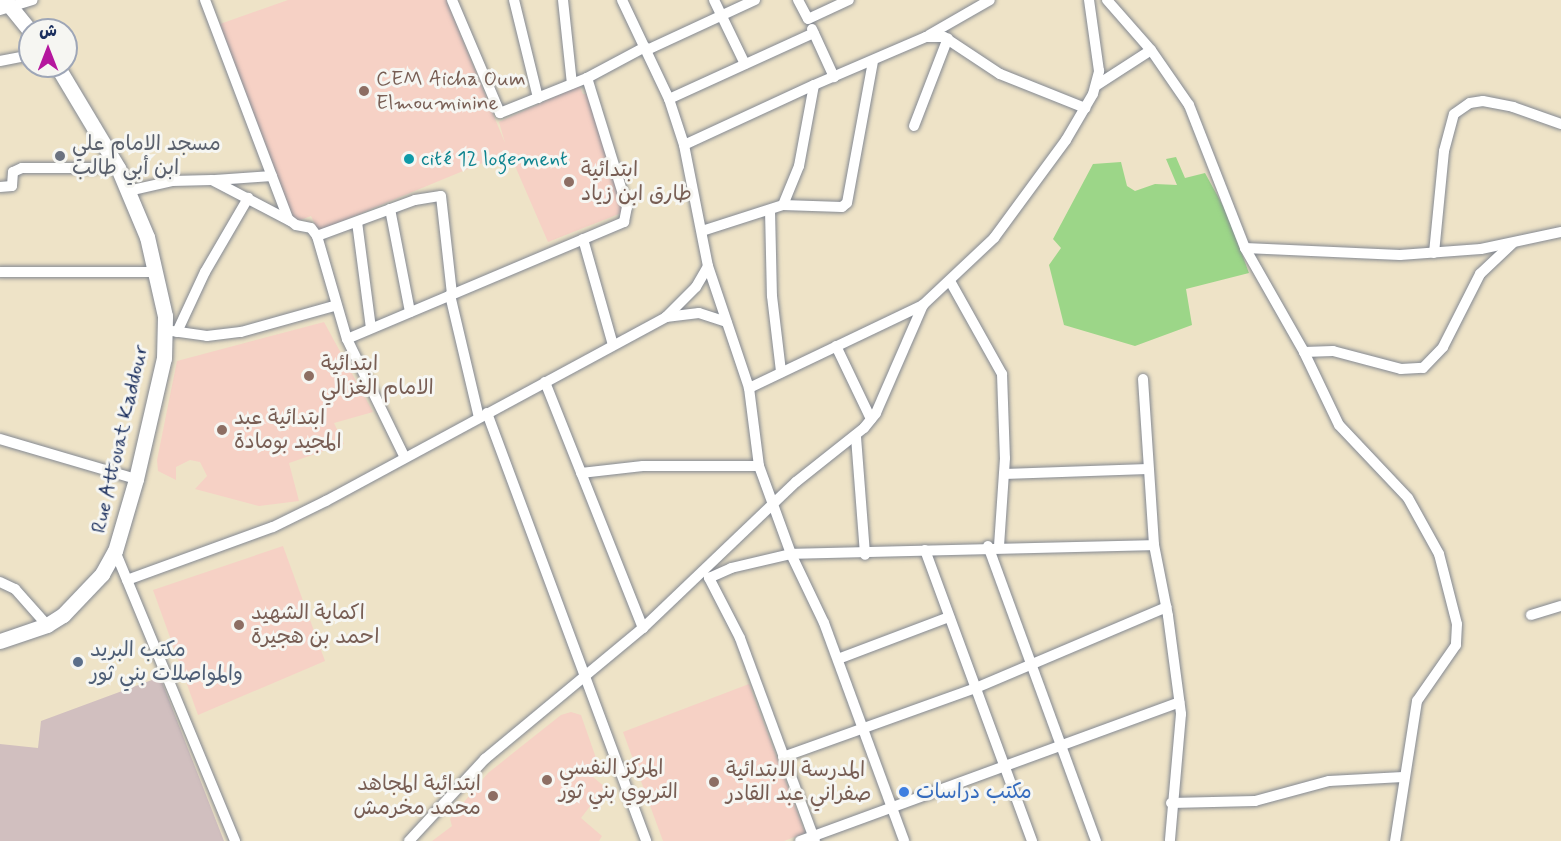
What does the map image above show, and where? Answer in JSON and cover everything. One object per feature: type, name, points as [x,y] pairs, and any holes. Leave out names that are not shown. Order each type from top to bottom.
[{"type":"street","points":[[5,5],[32,0]]},
{"type":"street","points":[[205,0],[290,222]]},
{"type":"street","points":[[452,0],[497,111],[503,112],[587,78],[755,0]]},
{"type":"street","points":[[514,0],[538,98]]},
{"type":"street","points":[[563,0],[572,84]]},
{"type":"street","points":[[622,0],[669,99],[684,145],[708,266],[749,388],[759,466],[791,554],[838,659],[904,841]]},
{"type":"street","points":[[714,0],[745,64]]},
{"type":"street","points":[[798,0],[834,77]]},
{"type":"street","points":[[808,19],[849,0]]},
{"type":"street","points":[[684,145],[814,85],[873,62],[926,37],[990,0]]},
{"type":"street","points":[[749,388],[923,305],[994,237],[1085,108],[1097,85],[1099,71],[1089,0]]},
{"type":"street","points":[[1107,0],[1151,50],[1189,105],[1245,248],[1304,352],[1339,425],[1408,498],[1424,523],[1439,554],[1451,593],[1456,645],[1417,701],[1403,777],[1395,841]]},
{"type":"street","points":[[5,5],[18,19]]},
{"type":"street","points":[[669,99],[814,33]]},
{"type":"street","points":[[926,37],[948,38],[1000,74],[1085,108]]},
{"type":"street","points":[[914,126],[931,73],[948,38]]},
{"type":"street","points":[[1097,85],[1151,50]]},
{"type":"street","points":[[0,61],[18,57]]},
{"type":"street","points":[[702,231],[783,205],[842,207],[847,203],[873,62]]},
{"type":"street","name":"Rue Attouat Kaddour","points":[[0,641],[47,625],[90,590],[115,551],[136,479],[171,331],[157,272],[128,191],[115,162],[64,78]]},
{"type":"street","points":[[346,339],[624,222],[629,213],[587,78]]},
{"type":"street","points":[[783,205],[799,166],[814,85]]},
{"type":"street","points":[[1434,253],[1444,151],[1454,114],[1470,103],[1483,101],[1500,103],[1561,124]]},
{"type":"street","points":[[0,186],[12,186],[13,172],[18,169],[94,168],[115,162]]},
{"type":"street","points":[[128,191],[172,181],[272,176]]},
{"type":"street","points":[[212,180],[290,222],[308,226],[317,236],[334,306],[346,339],[405,458]]},
{"type":"street","points":[[317,236],[390,208],[435,195],[442,198],[451,295],[483,416],[587,675],[646,841]]},
{"type":"street","points":[[248,198],[171,331],[207,336],[241,332],[334,306]]},
{"type":"street","points":[[390,208],[410,312]]},
{"type":"street","points":[[770,210],[772,296],[781,372]]},
{"type":"street","points":[[357,222],[371,328]]},
{"type":"street","points":[[1245,248],[1331,254],[1434,253],[1515,242],[1561,232]]},
{"type":"street","points":[[584,239],[613,345]]},
{"type":"street","points":[[1304,352],[1330,350],[1401,369],[1423,368],[1443,347],[1480,274],[1515,242]]},
{"type":"street","points":[[127,580],[290,520],[483,416],[666,317],[696,287],[708,266]]},
{"type":"street","points":[[0,272],[157,272]]},
{"type":"street","points":[[950,280],[995,355],[1002,374],[1004,474],[993,546],[1031,664],[1096,841]]},
{"type":"street","points":[[409,841],[486,759],[706,575],[796,482],[856,437],[871,419],[923,305]]},
{"type":"street","points":[[666,317],[699,313],[727,322]]},
{"type":"street","points":[[836,345],[871,419]]},
{"type":"street","points":[[1143,379],[1154,545],[1167,607],[1179,702],[1180,745],[1171,803],[1170,841]]},
{"type":"street","points":[[545,382],[643,628]]},
{"type":"street","points":[[856,437],[864,555]]},
{"type":"street","points":[[0,439],[136,479]]},
{"type":"street","points":[[581,473],[642,466],[759,466]]},
{"type":"street","points":[[1004,474],[1148,469]]},
{"type":"street","points":[[706,575],[791,554],[864,555],[993,546],[1154,545]]},
{"type":"street","points":[[925,550],[1032,841]]},
{"type":"street","points":[[115,551],[235,841]]},
{"type":"street","points":[[706,575],[740,638],[783,757],[809,840],[892,807],[1179,702]]},
{"type":"street","points":[[0,582],[15,589],[47,625]]},
{"type":"street","points":[[1531,615],[1561,606]]},
{"type":"street","points":[[783,757],[975,688],[1167,607]]},
{"type":"street","points":[[838,659],[949,617]]},
{"type":"street","points":[[1171,803],[1255,801],[1329,781],[1403,777]]},
{"type":"shaded area","name":"CEM Aicha Oum Elmouminine","points":[[288,0],[446,0],[505,143],[499,122],[579,86],[583,94],[589,95],[624,212],[548,242],[509,152],[318,231],[311,216],[295,222],[220,24]]},
{"type":"shaded area","name":"ابتدائية عبد المجيد بومادة","points":[[324,322],[373,412],[334,423],[344,444],[289,463],[299,501],[259,506],[195,489],[207,476],[200,462],[190,460],[176,467],[176,480],[158,471],[157,460],[177,361]]},
{"type":"shaded area","name":"اكماية الشهيد احمد بن هجيرة","points":[[283,546],[325,661],[198,715],[153,590]]},
{"type":"shaded area","points":[[160,677],[224,841],[0,841],[0,744],[38,748],[41,721]]},
{"type":"shaded area","name":"المدرسة الابتدائية صفراني عبد القادر","points":[[749,684],[805,833],[784,841],[663,841],[623,732]]},
{"type":"shaded area","points":[[571,712],[581,715],[596,758],[587,772],[605,787],[581,818],[602,836],[599,841],[432,841],[452,826],[450,819],[488,773],[561,715]]},
{"type":"green space","points":[[1176,157],[1185,178],[1205,173],[1227,213],[1249,273],[1186,289],[1192,325],[1135,346],[1064,325],[1049,265],[1061,248],[1053,239],[1093,164],[1121,162],[1127,186],[1135,191],[1155,184],[1177,185],[1166,159]]},
{"type":"place","name":"CEM Aicha Oum Elmouminine","points":[[364,91]]},
{"type":"place","name":"مسجد الامام علي ابن أبي طالب","points":[[60,156]]},
{"type":"place","name":"cité 12 logement","points":[[409,159]]},
{"type":"place","name":"ابتدائية طارق ابن زياد","points":[[569,182]]},
{"type":"place","name":"ابتدائية الامام الغزالي","points":[[309,376]]},
{"type":"place","name":"ابتدائية عبد المجيد بومادة","points":[[222,430]]},
{"type":"place","name":"اكماية الشهيد احمد بن هجيرة","points":[[239,625]]},
{"type":"place","name":"مكتب البريد والمواصلات بني ثور","points":[[78,662]]},
{"type":"place","name":"المركز النفسي التربوي بني ثور","points":[[547,780]]},
{"type":"place","name":"المدرسة الابتدائية صفراني عبد القادر","points":[[714,782]]},
{"type":"place","name":"مكتب دراسات","points":[[904,792]]},
{"type":"place","name":"ابتدائية المجاهد محمد مخرمش","points":[[493,796]]}]
